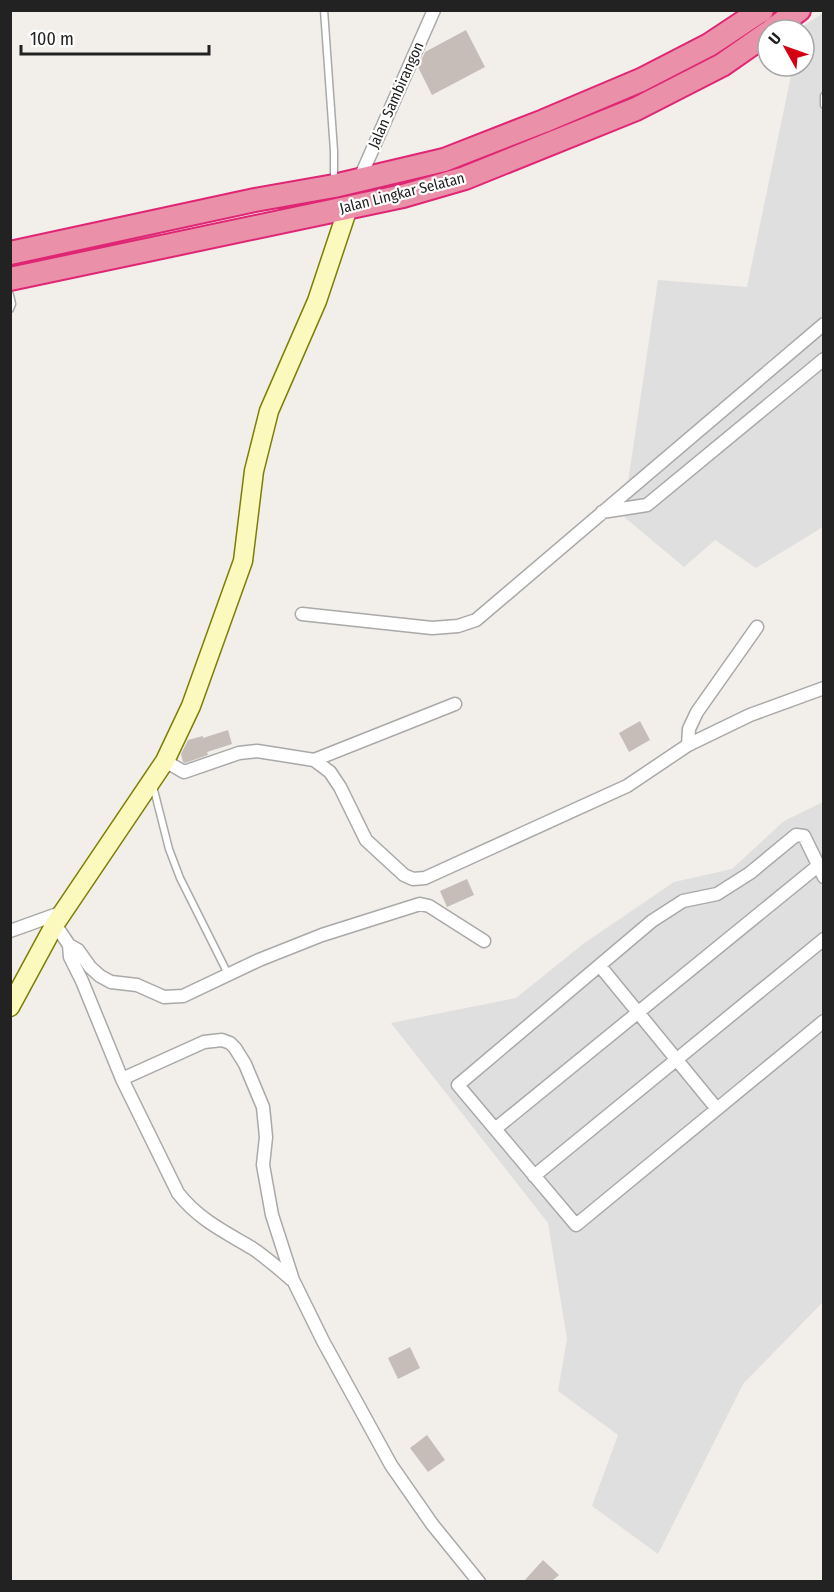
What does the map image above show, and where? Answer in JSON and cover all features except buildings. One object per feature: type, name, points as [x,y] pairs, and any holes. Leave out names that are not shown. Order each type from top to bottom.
[{"type":"highway","name":"Jalan Lingkar Selatan","points":[[774,18],[798,10]]},
{"type":"highway","name":"Jalan Lingkar Selatan","points":[[10,252],[255,200],[334,186],[444,160],[641,80],[709,45],[756,25]]},
{"type":"highway","name":"Jalan Lingkar Selatan","points":[[10,279],[403,196],[465,178],[636,109],[722,65],[756,28]]},
{"type":"highway","points":[[197,212],[200,239]]},
{"type":"street","name":"Jalan Sambirangon","points":[[359,180],[434,10]]},
{"type":"street","points":[[13,998],[59,918],[165,760],[191,706],[243,561],[254,471],[269,411],[317,301],[348,208]]},
{"type":"street","points":[[302,614],[432,628],[468,624],[481,616],[824,324]]},
{"type":"street","points":[[602,512],[647,505],[824,359]]},
{"type":"street","points":[[688,746],[689,729],[697,712],[757,627]]},
{"type":"street","points":[[165,760],[184,772],[239,753],[257,751],[314,760],[330,772],[366,840],[404,875],[413,879],[425,878],[627,786],[688,746],[750,715],[824,688]]},
{"type":"street","points":[[314,760],[455,704]]},
{"type":"street","points":[[495,1130],[638,1012],[821,871],[804,836],[796,835],[750,873],[717,894],[683,902],[652,921],[458,1085],[495,1130],[576,1225],[824,1021]]},
{"type":"street","points":[[69,945],[78,950],[90,967],[100,976],[111,982],[137,985],[164,997],[183,996],[259,960],[322,935],[420,904],[429,906],[484,941]]},
{"type":"street","points":[[10,931],[59,918]]},
{"type":"street","points":[[59,918],[69,945],[70,957],[122,1079],[178,1193],[187,1205],[215,1227],[253,1249],[293,1280]]},
{"type":"street","points":[[534,1176],[824,939]]},
{"type":"street","points":[[600,966],[717,1109]]},
{"type":"street","points":[[122,1079],[204,1042],[222,1040],[235,1048],[245,1064],[263,1107],[266,1121],[263,1166],[266,1187],[272,1215],[293,1280],[323,1341],[391,1465],[432,1524],[479,1581]]},
{"type":"lane","points":[[324,10],[334,151],[334,186]]},
{"type":"lane","points":[[824,96],[824,105]]},
{"type":"lane","points":[[10,295],[12,304],[10,309]]},
{"type":"lane","points":[[151,780],[169,849],[180,878],[229,976]]},
{"type":"shaded area","points":[[823,13],[823,527],[756,568],[715,540],[684,567],[623,516],[658,280],[747,287],[791,78],[816,78],[815,18]]},
{"type":"shaded area","points":[[823,802],[823,1302],[743,1384],[658,1554],[592,1506],[618,1435],[558,1391],[567,1339],[548,1223],[391,1023],[516,998],[583,944],[674,882],[732,869],[784,821]]}]
